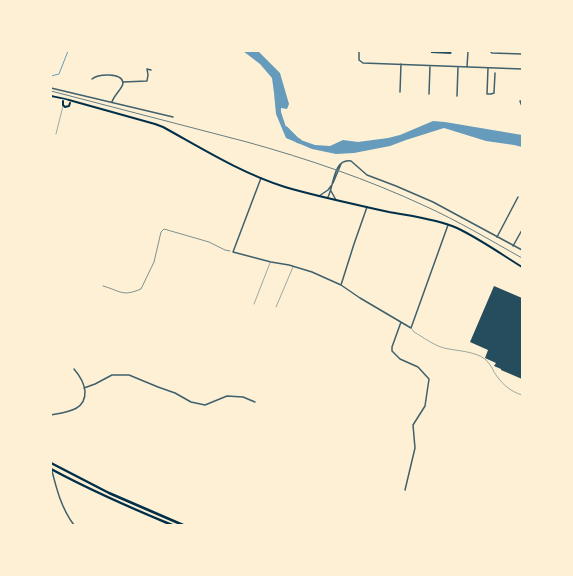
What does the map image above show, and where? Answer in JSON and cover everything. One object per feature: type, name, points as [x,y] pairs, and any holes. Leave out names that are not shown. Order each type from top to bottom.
[{"type":"highway","points":[[51,463],[109,493],[183,525]]},
{"type":"highway","points":[[51,468],[101,494],[172,525]]},
{"type":"main road","points":[[51,96],[64,100],[68,99],[70,102],[135,118],[163,127],[228,164],[284,186],[318,196],[425,219],[457,228],[522,267]]},
{"type":"main road","points":[[64,100],[64,107],[69,106],[70,102]]},
{"type":"street","points":[[359,51],[359,60],[363,63],[522,69]]},
{"type":"street","points":[[467,67],[468,51]]},
{"type":"street","points":[[490,51],[492,53],[522,54]]},
{"type":"street","points":[[400,92],[401,64]]},
{"type":"street","points":[[429,94],[430,65]]},
{"type":"street","points":[[456,96],[458,66]]},
{"type":"street","points":[[488,68],[487,94],[494,93],[494,73]]},
{"type":"street","points":[[123,82],[148,81],[147,70],[151,70]]},
{"type":"street","points":[[92,79],[95,76],[114,75],[122,79],[123,82]]},
{"type":"street","points":[[112,102],[113,98],[123,86],[123,82]]},
{"type":"street","points":[[51,88],[173,117]]},
{"type":"street","points":[[522,102],[520,101],[522,106]]},
{"type":"street","points":[[328,198],[338,168],[342,162],[348,160],[367,175],[433,202],[522,250]]},
{"type":"street","points":[[261,178],[233,252],[271,262],[294,266],[312,272],[341,285],[411,328],[448,225]]},
{"type":"street","points":[[318,196],[330,190]]},
{"type":"street","points":[[330,190],[336,200]]},
{"type":"street","points":[[496,237],[518,197]]},
{"type":"street","points":[[341,285],[367,207]]},
{"type":"street","points":[[514,246],[522,230]]},
{"type":"street","points":[[401,322],[392,351],[400,359],[418,366],[429,379],[425,406],[413,425],[415,448],[405,490]]},
{"type":"street","points":[[51,415],[70,412],[84,401],[84,388],[80,376],[74,369]]},
{"type":"street","points":[[84,388],[112,375],[129,375],[175,393],[191,402],[205,405],[227,396],[242,397],[255,402]]},
{"type":"street","points":[[51,468],[60,499],[74,525]]},
{"type":"lane","points":[[56,134],[64,107]]},
{"type":"lane","points":[[254,304],[271,262]]},
{"type":"lane","points":[[276,307],[294,266]]},
{"type":"lane","points":[[411,328],[414,332],[443,348],[463,351],[483,358],[507,387],[522,395]]},
{"type":"path","points":[[103,286],[126,294],[141,289],[154,262],[164,229],[204,240],[225,250],[233,252]]},
{"type":"water","points":[[243,51],[258,51],[280,73],[289,104],[287,109],[281,108],[287,130],[295,138],[315,145],[330,146],[343,140],[358,142],[388,138],[400,135],[433,121],[522,135],[522,147],[486,141],[444,128],[390,146],[354,153],[336,154],[312,149],[286,138],[276,114],[272,78],[260,64]]},
{"type":"building","points":[[431,51],[452,51],[451,54],[431,53]]},
{"type":"building","points":[[494,286],[522,298],[522,379],[494,366],[496,363],[485,358],[488,350],[470,342]]},
{"type":"waterway","points":[[51,76],[59,74],[68,51]]},
{"type":"waterway","points":[[286,129],[299,141]]},
{"type":"railway","points":[[51,91],[247,142],[337,170],[403,196],[437,212],[522,258]]}]
